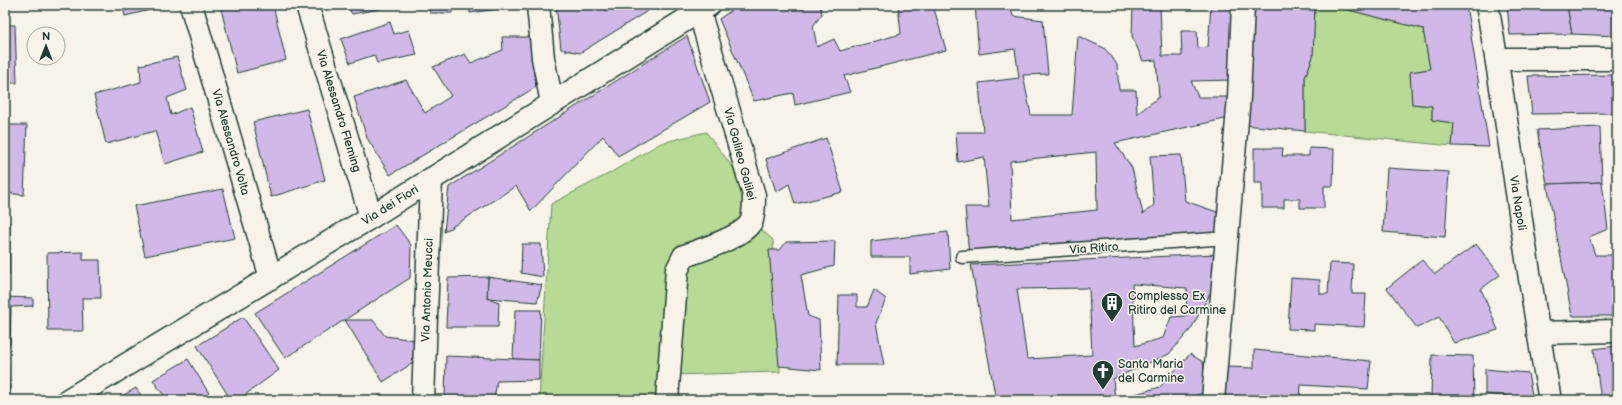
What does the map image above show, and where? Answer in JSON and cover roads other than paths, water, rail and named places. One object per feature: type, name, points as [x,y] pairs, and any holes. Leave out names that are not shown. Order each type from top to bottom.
[{"type":"street","name":"Via Alessandro Volta","points":[[191,5],[271,278]]},
{"type":"street","name":"Via Alessandro Fleming","points":[[307,5],[371,217]]},
{"type":"street","points":[[538,5],[543,58],[552,103]]},
{"type":"street","points":[[1213,400],[1239,97],[1243,5]]},
{"type":"street","name":"Via Napoli","points":[[1487,5],[1497,59],[1538,333],[1550,400]]},
{"type":"street","name":"Via dei Fiori","points":[[68,400],[371,217],[704,8]]},
{"type":"street","name":"Via Galileo Galilei","points":[[667,400],[677,270],[680,262],[684,256],[739,234],[747,228],[752,220],[754,208],[754,195],[704,8]]},
{"type":"street","points":[[1497,59],[1617,59]]},
{"type":"street","name":"Via Antonio Meucci","points":[[423,400],[431,179]]},
{"type":"street","points":[[1538,333],[1617,331]]},
{"type":"lane","name":"Via Ritiro","points":[[962,257],[1227,238]]},
{"type":"place","name":"Complesso Ex Ritiro del Carmine","points":[[1112,322]]},
{"type":"place","name":"Santa Maria del Carmine","points":[[1103,390]]}]
